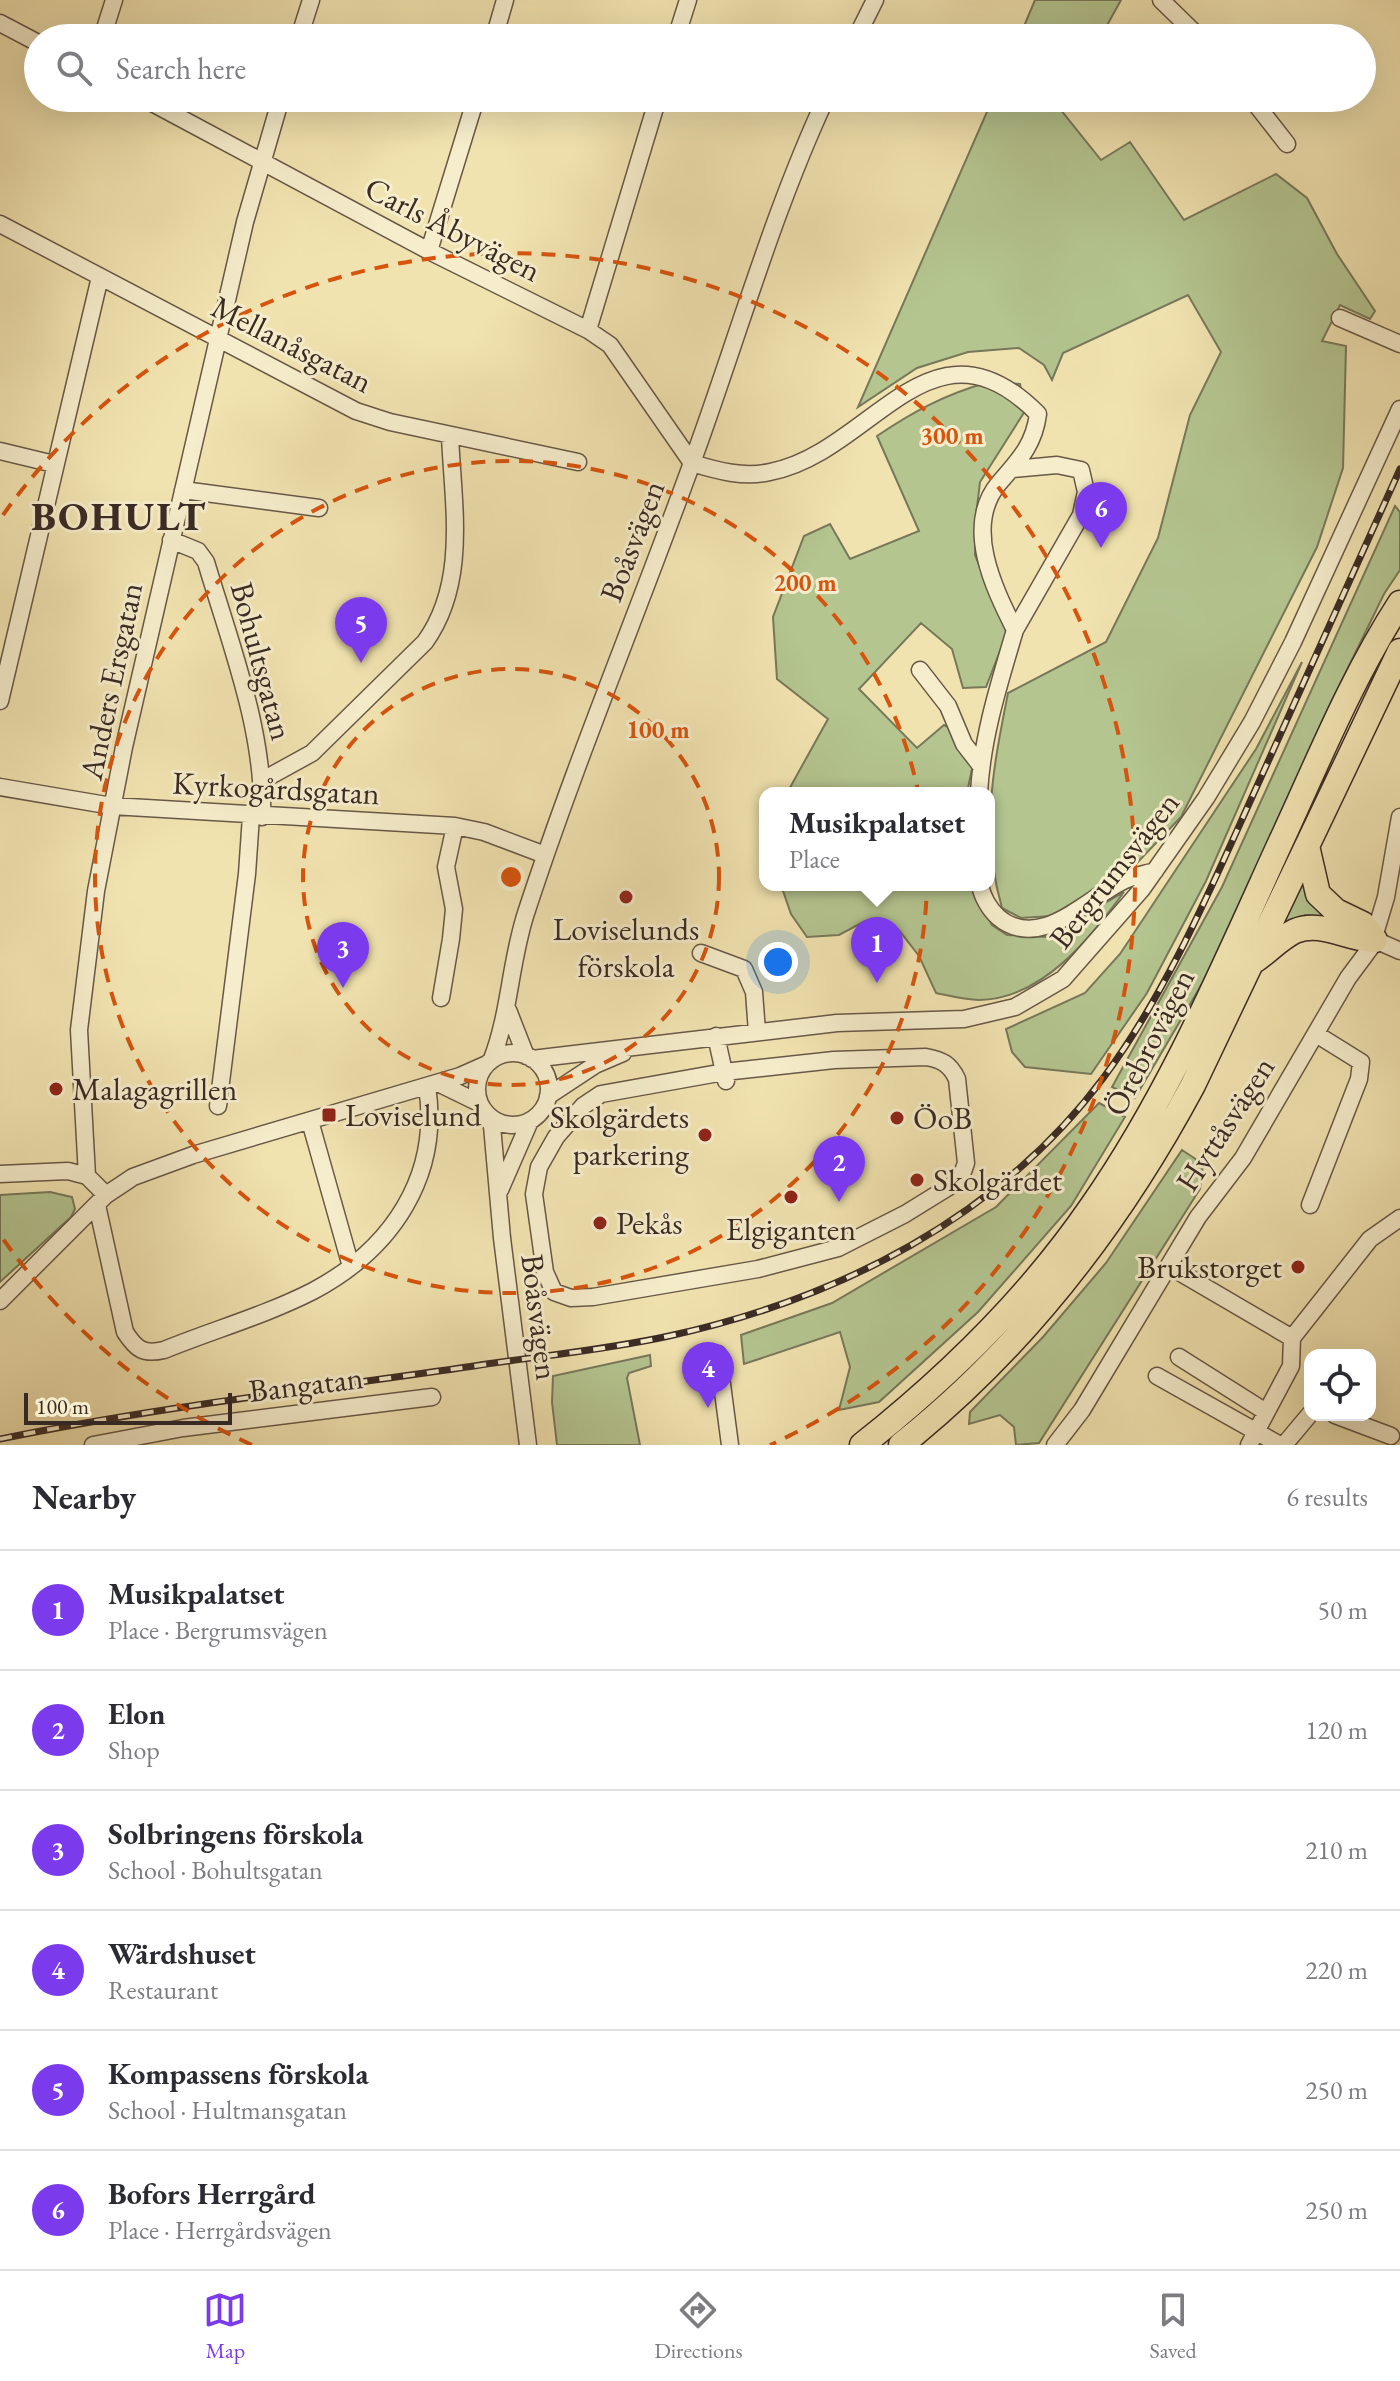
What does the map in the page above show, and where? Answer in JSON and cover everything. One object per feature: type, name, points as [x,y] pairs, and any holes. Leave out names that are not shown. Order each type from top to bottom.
[{"type":"highway","name":"Örebrovägen","points":[[862,1445],[935,1384],[1017,1301],[1091,1208],[1115,1172],[1175,1065],[1354,687],[1400,603]]},
{"type":"highway","name":"Örebrovägen","points":[[901,1445],[965,1390],[1017,1337],[1108,1226],[1170,1128],[1400,651]]},
{"type":"highway","points":[[1307,846],[1315,888],[1322,900],[1363,924],[1375,940]]},
{"type":"highway","points":[[1252,962],[1290,934],[1305,928],[1330,930],[1356,940],[1375,940]]},
{"type":"street","points":[[106,24],[114,0]]},
{"type":"street","points":[[303,24],[311,0]]},
{"type":"street","points":[[498,24],[505,0]]},
{"type":"street","points":[[680,24],[688,0]]},
{"type":"street","points":[[863,24],[875,0]]},
{"type":"street","points":[[1161,0],[1186,24]]},
{"type":"street","points":[[0,23],[24,36]]},
{"type":"street","name":"Carls Åbyvägen","points":[[170,112],[429,251],[588,330],[610,345],[692,463]]},
{"type":"street","name":"Anders Ersgatan","points":[[87,1176],[79,1030],[89,932],[112,806],[171,540],[218,340],[277,112]]},
{"type":"street","points":[[429,251],[472,112]]},
{"type":"street","points":[[588,330],[654,112]]},
{"type":"street","name":"Boåsvägen","points":[[489,1062],[507,1009],[512,960],[545,855],[692,463],[803,149],[820,112]]},
{"type":"street","points":[[1262,112],[1287,144]]},
{"type":"street","name":"Mellanåsgatan","points":[[0,224],[356,411],[450,436],[578,462]]},
{"type":"street","points":[[0,701],[100,277]]},
{"type":"street","points":[[1340,318],[1400,344]]},
{"type":"street","points":[[692,463],[737,474],[783,469],[831,445],[928,381],[962,373],[1000,382],[1038,414],[1035,432],[988,503],[983,542],[991,580],[1015,630]]},
{"type":"street","name":"Bergrumsvägen","points":[[529,1057],[837,1023],[964,1019],[1015,1007],[1063,979],[1084,959],[1155,871],[1252,722],[1293,642],[1400,409]]},
{"type":"street","points":[[263,780],[312,753],[425,642],[439,623],[452,582],[455,555],[450,436]]},
{"type":"street","points":[[0,451],[54,464]]},
{"type":"street","points":[[979,787],[993,705],[1015,630],[1081,515],[1086,492],[1081,470],[1057,465],[1013,469]]},
{"type":"street","points":[[183,490],[319,508]]},
{"type":"street","name":"Bohultsgatan","points":[[171,540],[198,551],[206,562],[263,780],[247,874],[218,1106]]},
{"type":"street","points":[[920,670],[948,706],[964,744],[981,766]]},
{"type":"street","name":"Kyrkogårdsgatan","points":[[0,787],[112,806],[455,826],[484,832],[545,855]]},
{"type":"street","name":"Hyttåsvägen","points":[[1055,1445],[1082,1410],[1198,1217],[1243,1158],[1375,940],[1398,842],[1400,817]]},
{"type":"street","points":[[441,998],[454,909],[446,867],[455,826]]},
{"type":"street","points":[[983,891],[993,912],[1004,922],[1030,929],[1057,922],[1125,880],[1155,871]]},
{"type":"street","points":[[1375,940],[1400,951]]},
{"type":"street","points":[[701,953],[744,969],[754,992],[757,1032]]},
{"type":"street","name":"Boåsvägen","points":[[507,1009],[529,1057]]},
{"type":"street","points":[[1310,1205],[1359,1079],[1361,1062],[1316,1034]]},
{"type":"street","points":[[716,1036],[725,1077]]},
{"type":"street","name":"Bergrumsvägen","points":[[548,1096],[595,1065],[642,1046]]},
{"type":"street","points":[[0,1301],[101,1200],[133,1177],[158,1167],[432,1084],[509,1053],[529,1057],[546,1075],[548,1096],[543,1109],[530,1121],[510,1125],[432,1084]]},
{"type":"street","points":[[834,1060],[941,1060],[951,1067],[957,1079],[966,1163],[960,1180],[905,1214],[838,1248],[758,1269],[593,1297],[571,1298],[554,1292],[545,1272],[534,1194],[539,1167],[556,1137],[583,1106],[601,1094],[725,1077],[834,1060]]},
{"type":"street","points":[[483,1109],[477,1083],[489,1062]]},
{"type":"street","points":[[0,1174],[68,1171],[87,1176],[101,1200],[125,1332],[136,1348],[149,1354],[313,1290],[350,1263],[395,1223],[424,1168],[432,1117],[432,1084]]},
{"type":"street","name":"Boåsvägen","points":[[483,1109],[492,1126],[528,1445]]},
{"type":"street","points":[[310,1121],[350,1263]]},
{"type":"street","name":"Boåsvägen","points":[[498,1195],[514,1151],[530,1121]]},
{"type":"street","points":[[1247,1441],[1291,1366],[1292,1338],[1370,1239],[1400,1218]]},
{"type":"street","points":[[1169,1266],[1292,1338]]},
{"type":"street","points":[[718,1354],[730,1445]]},
{"type":"street","points":[[1179,1357],[1266,1412]]},
{"type":"street","points":[[1157,1376],[1247,1441],[1282,1445],[1304,1421]]},
{"type":"street","name":"Bangatan","points":[[93,1445],[432,1397]]},
{"type":"street","points":[[1350,1421],[1391,1437]]},
{"type":"green space","points":[[1035,0],[1121,0],[1108,24],[1025,24]]},
{"type":"green space","points":[[987,112],[1063,112],[1101,160],[1130,142],[1184,220],[1276,174],[1307,198],[1337,254],[1375,311],[1370,319],[1340,305],[1322,341],[1346,346],[1343,468],[1317,547],[1181,817],[1136,864],[1051,916],[1021,918],[1002,908],[995,880],[995,787],[992,787],[1008,693],[1106,642],[1158,538],[1190,415],[1221,352],[1188,295],[1063,353],[1052,380],[1044,365],[1019,348],[968,352],[917,368],[858,407]]},
{"type":"green space","points":[[989,382],[1020,384],[1025,411],[980,482],[976,515],[975,555],[1007,633],[986,687],[963,688],[952,649],[921,623],[859,689],[917,748],[944,725],[969,738],[974,759],[968,787],[790,787],[828,719],[777,679],[773,617],[804,536],[830,524],[850,559],[919,531],[877,436],[931,404]]},
{"type":"green space","points":[[1395,506],[1400,512],[1400,570],[1384,594],[1325,715],[1213,965],[1135,1098],[1112,1087],[1222,887]]},
{"type":"green space","points":[[1302,662],[1206,881],[1147,993],[1091,1074],[1025,1067],[1012,1052],[1006,1029],[1085,993],[1120,954],[1256,749]]},
{"type":"green space","points":[[1305,866],[1329,917],[1305,915],[1278,929]]},
{"type":"green space","points":[[783,891],[974,891],[992,925],[1007,935],[1047,937],[1124,892],[1080,946],[1044,978],[1002,997],[979,1000],[936,993],[919,956],[898,929],[865,921],[839,935],[807,937],[791,914]]},
{"type":"green space","points":[[1099,1103],[1125,1117],[1071,1206],[978,1312],[879,1402],[839,1410],[850,1367],[840,1332],[744,1364],[741,1335],[832,1303],[996,1207]]},
{"type":"green space","points":[[1182,1150],[1203,1164],[1200,1189],[1039,1443],[1016,1445],[1014,1427],[1000,1415],[969,1424],[970,1412],[1043,1337],[1106,1263]]},
{"type":"green space","points":[[50,1192],[72,1197],[75,1209],[71,1217],[0,1282],[0,1195]]},
{"type":"green space","points":[[650,1355],[651,1366],[629,1373],[627,1378],[640,1445],[557,1445],[552,1402],[553,1376]]},
{"type":"railway","points":[[0,1439],[177,1408],[669,1336],[794,1300],[910,1246],[965,1211],[1016,1172],[1062,1127],[1104,1077],[1148,1010],[1204,904],[1400,469]]},
{"type":"place","name":"Bofors Herrgård","points":[[1101,548]]},
{"type":"place","name":"Kompassens förskola","points":[[361,663]]},
{"type":"place","name":"Loviselunds förskola","points":[[626,897]]},
{"type":"place","name":"Musikpalatset","points":[[877,983]]},
{"type":"place","name":"Solbringens förskola","points":[[343,988]]},
{"type":"place","name":"Malagagrillen","points":[[56,1089]]},
{"type":"place","name":"Loviselund","points":[[329,1115]]},
{"type":"place","name":"ÖoB","points":[[897,1118]]},
{"type":"place","name":"Skolgärdets parkering","points":[[705,1135]]},
{"type":"place","name":"Skolgärdet","points":[[917,1180]]},
{"type":"place","name":"Elgiganten","points":[[791,1197]]},
{"type":"place","name":"Elon","points":[[839,1202]]},
{"type":"place","name":"Pekås","points":[[600,1223]]},
{"type":"place","name":"Brukstorget","points":[[1298,1267]]},
{"type":"place","name":"Wärdshuset","points":[[708,1408]]},
{"type":"district","name":"BOHULT","points":[[119,516]]}]
